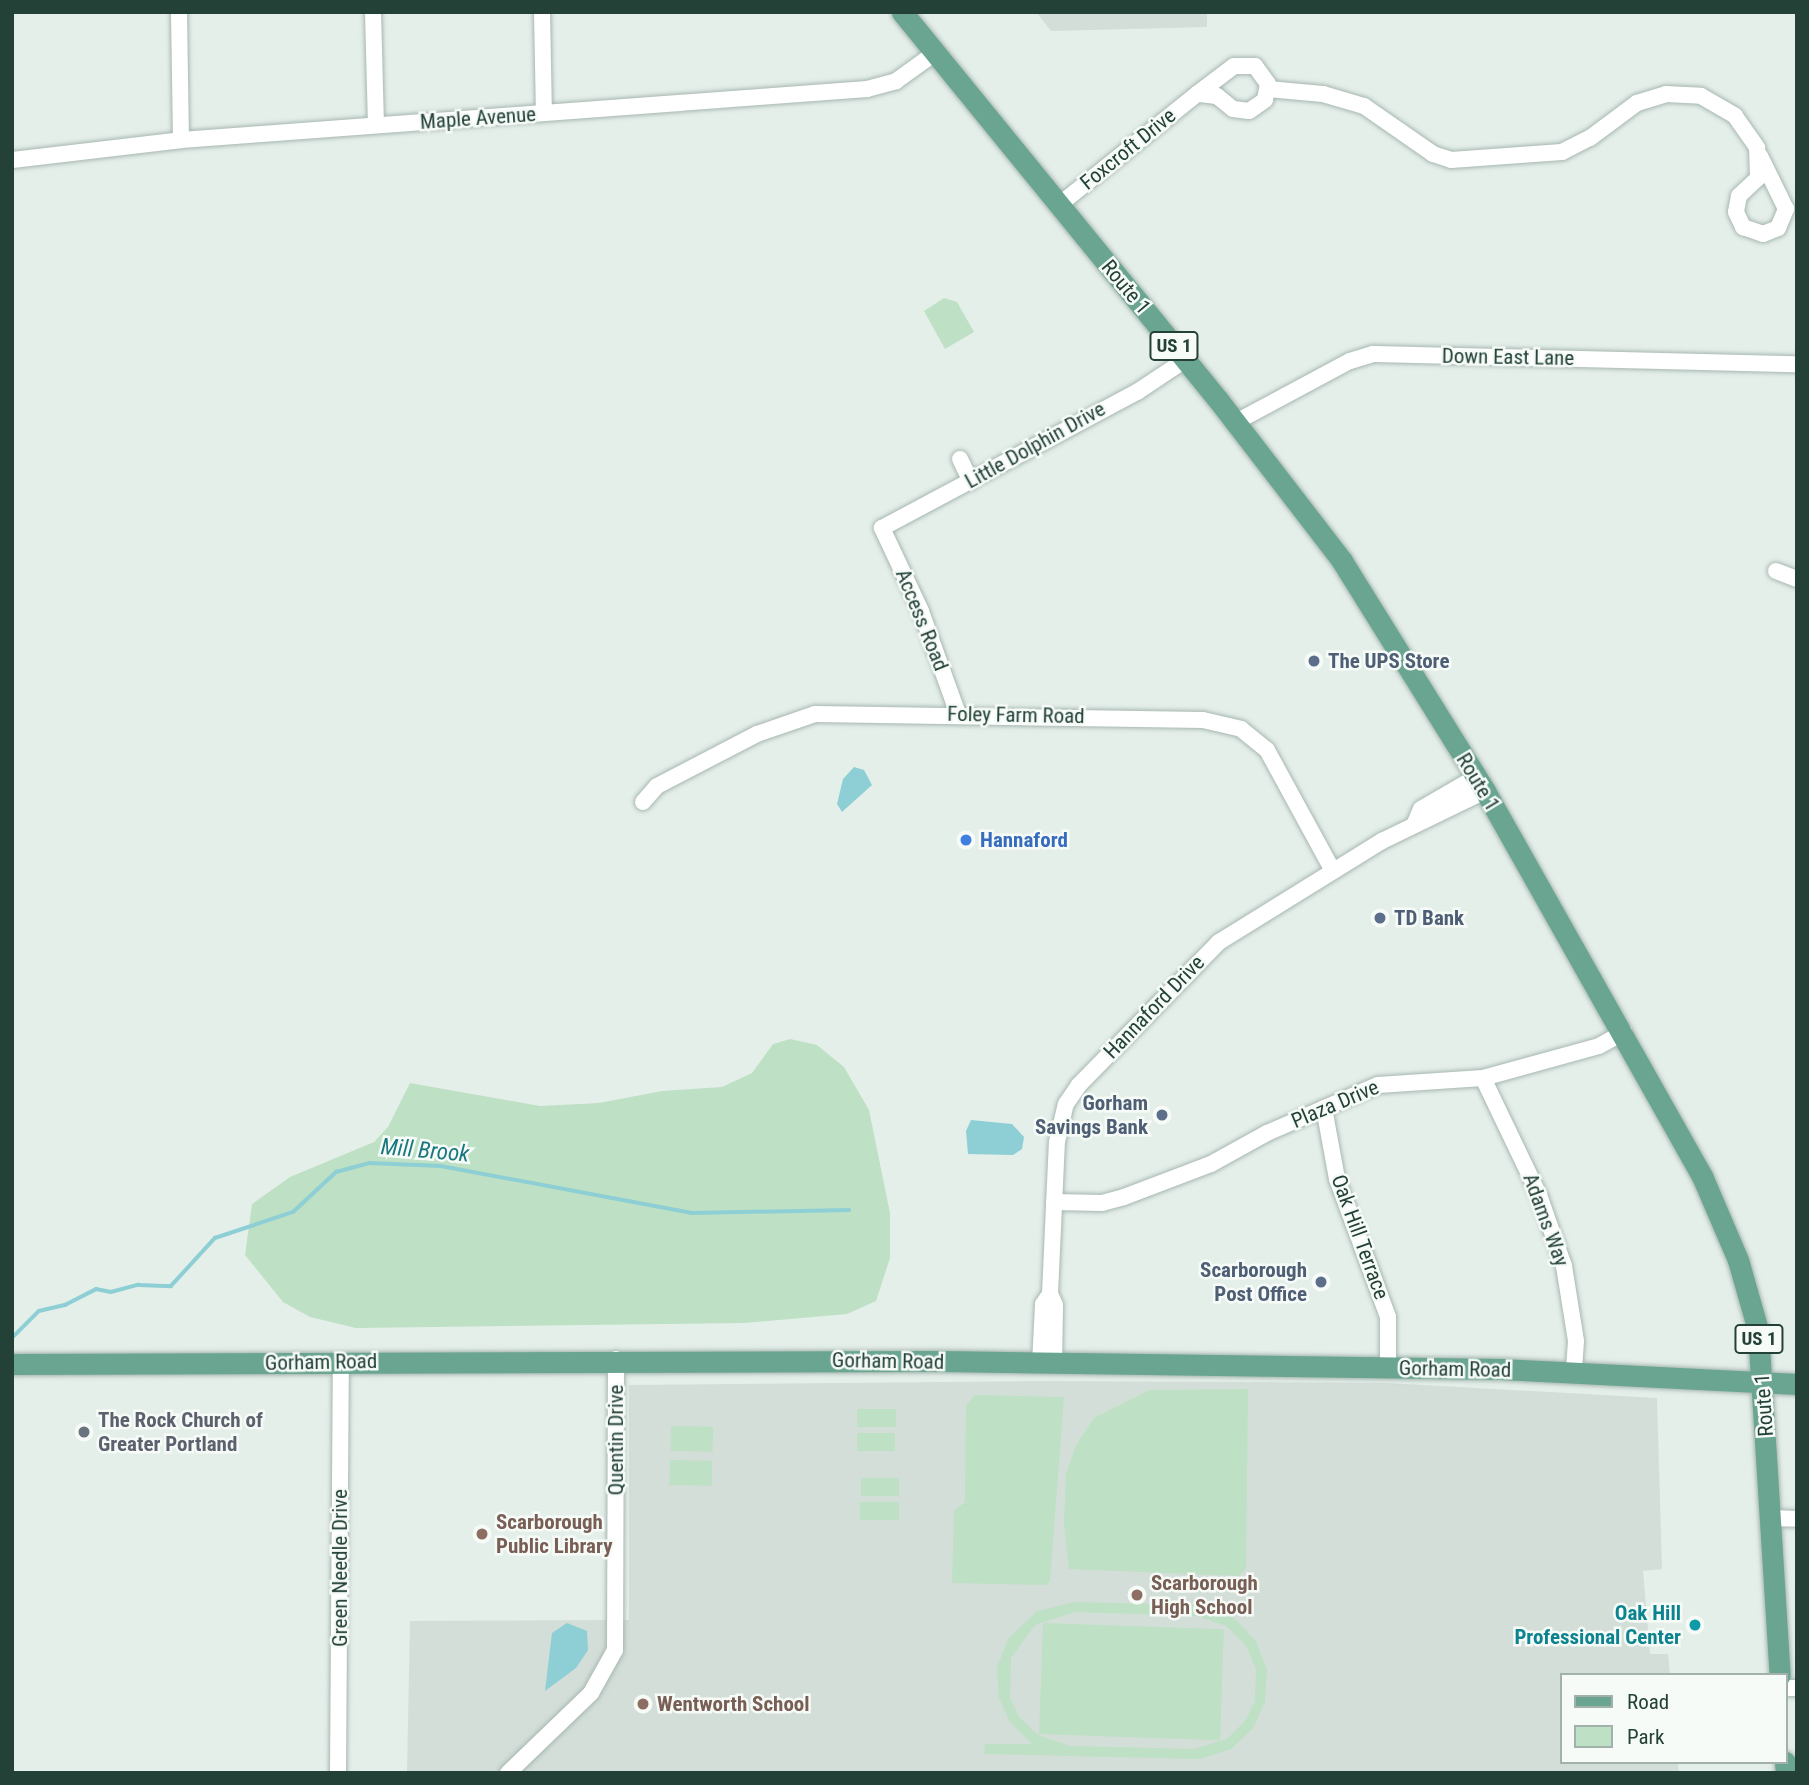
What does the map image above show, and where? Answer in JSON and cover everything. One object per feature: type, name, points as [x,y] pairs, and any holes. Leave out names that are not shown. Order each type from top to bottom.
[{"type":"main road","name":"Route 1","points":[[902,12],[1236,422],[1342,561],[1480,784],[1624,1032],[1722,1219],[1755,1318],[1763,1382],[1780,1673]]},
{"type":"main road","name":"Gorham Road","points":[[12,1364],[616,1359],[1388,1367],[1574,1372],[1797,1384]]},
{"type":"street","points":[[179,12],[181,139]]},
{"type":"street","points":[[373,12],[376,125]]},
{"type":"street","points":[[542,12],[544,113]]},
{"type":"street","name":"Maple Avenue","points":[[12,160],[181,139],[867,89],[896,81],[935,53]]},
{"type":"street","name":"Foxcroft Drive","points":[[1059,205],[1229,68],[1244,64],[1261,71],[1268,89],[1260,106],[1245,112],[1233,109],[1217,96],[1197,94]]},
{"type":"street","points":[[1268,89],[1323,94],[1364,106],[1437,156],[1464,160],[1562,152],[1590,138],[1637,103],[1666,94],[1689,94],[1712,100],[1735,116],[1760,156],[1786,209],[1778,228],[1763,234],[1743,227],[1736,208],[1742,192],[1758,178],[1760,156]]},
{"type":"street","name":"Down East Lane","points":[[1236,422],[1349,361],[1373,354],[1797,363]]},
{"type":"street","name":"Little Dolphin Drive","points":[[883,528],[1137,392],[1185,360]]},
{"type":"street","points":[[960,459],[971,482]]},
{"type":"street","name":"Access Road","points":[[883,528],[920,611],[958,714]]},
{"type":"street","points":[[1776,571],[1797,579]]},
{"type":"street","name":"Foley Farm Road","points":[[643,802],[657,786],[796,718],[828,713],[1190,719],[1241,729],[1272,758],[1333,871]]},
{"type":"street","name":"Hannaford Drive","points":[[1047,1364],[1055,1305],[1050,1294],[1059,1128],[1079,1085],[1204,954],[1333,871],[1480,784]]},
{"type":"street","name":"Plaza Drive","points":[[1054,1202],[1102,1203],[1124,1197],[1211,1164],[1324,1108],[1392,1082],[1483,1077],[1599,1046],[1624,1032]]},
{"type":"street","name":"Adams Way","points":[[1483,1077],[1535,1185],[1564,1266],[1576,1341],[1574,1372]]},
{"type":"street","name":"Oak Hill Terrace","points":[[1324,1108],[1337,1179],[1388,1317],[1388,1367]]},
{"type":"street","name":"Quentin Drive","points":[[508,1773],[591,1693],[615,1650],[616,1359]]},
{"type":"street","name":"Green Needle Drive","points":[[338,1773],[341,1362]]},
{"type":"street","points":[[1772,1518],[1797,1519]]},
{"type":"street","points":[[321,1751],[338,1751]]},
{"type":"shaded area","points":[[1036,12],[1207,12],[1207,27],[1051,31]]},
{"type":"shaded area","name":"Scarborough High School","points":[[1040,1381],[1387,1383],[1657,1398],[1662,1569],[1643,1571],[1650,1654],[1668,1654],[1670,1673],[1560,1673],[1560,1764],[1678,1764],[1679,1773],[407,1773],[410,1621],[629,1620],[629,1385]]},
{"type":"green space","points":[[944,298],[957,302],[974,332],[945,349],[924,311]]},
{"type":"green space","points":[[790,1039],[817,1045],[844,1067],[869,1110],[890,1213],[890,1258],[876,1301],[847,1314],[744,1323],[356,1328],[310,1317],[283,1302],[245,1255],[252,1204],[290,1177],[374,1142],[388,1127],[410,1083],[540,1106],[599,1103],[662,1091],[722,1087],[752,1073],[773,1044]]},
{"type":"green space","points":[[1248,1389],[1246,1568],[1239,1576],[1069,1569],[1064,1524],[1066,1474],[1076,1445],[1094,1418],[1150,1390]]},
{"type":"green space","points":[[975,1395],[1064,1397],[1050,1581],[1046,1585],[952,1583],[954,1511],[965,1502],[966,1405]]},
{"type":"green space","points":[[857,1409],[896,1409],[896,1427],[857,1427]]},
{"type":"green space","points":[[671,1426],[713,1427],[713,1452],[671,1451]]},
{"type":"green space","points":[[857,1433],[895,1433],[895,1451],[857,1451]]},
{"type":"green space","points":[[670,1460],[712,1461],[712,1486],[670,1485]]},
{"type":"green space","points":[[861,1478],[899,1478],[899,1496],[861,1496]]},
{"type":"green space","points":[[860,1502],[899,1502],[899,1520],[860,1520]]},
{"type":"green space","points":[[1075,1602],[1200,1605],[1234,1618],[1256,1641],[1267,1670],[1265,1702],[1253,1728],[1231,1749],[1200,1759],[984,1754],[985,1744],[1032,1744],[1010,1722],[999,1698],[997,1668],[1008,1639],[1037,1611]],"holes":[[[1075,1612],[1197,1616],[1226,1626],[1246,1645],[1256,1669],[1255,1701],[1245,1721],[1227,1739],[1194,1749],[1070,1746],[1038,1735],[1020,1718],[1010,1698],[1011,1658],[1035,1625]]]},
{"type":"green space","points":[[1043,1623],[1224,1629],[1220,1740],[1039,1734]]},
{"type":"water","points":[[854,767],[864,770],[872,785],[842,812],[837,804],[843,779]]},
{"type":"water","points":[[971,1120],[1012,1124],[1024,1137],[1022,1149],[1013,1155],[968,1154],[966,1131]]},
{"type":"water","points":[[567,1623],[587,1631],[588,1650],[576,1668],[545,1691],[552,1633]]},
{"type":"waterway","name":"Mill Brook","points":[[12,1338],[39,1311],[65,1305],[96,1289],[111,1292],[138,1285],[171,1286],[215,1238],[293,1212],[336,1172],[369,1163],[441,1166],[691,1213],[849,1210]]},
{"type":"place","name":"The UPS Store","points":[[1314,661]]},
{"type":"place","name":"Hannaford","points":[[966,840]]},
{"type":"place","name":"TD Bank","points":[[1380,918]]},
{"type":"place","name":"Gorham Savings Bank","points":[[1162,1115]]},
{"type":"place","name":"Scarborough Post Office","points":[[1321,1282]]},
{"type":"place","name":"The Rock Church of Greater Portland","points":[[84,1432]]},
{"type":"place","name":"Scarborough Public Library","points":[[482,1534]]},
{"type":"place","name":"Scarborough High School","points":[[1137,1595]]},
{"type":"place","name":"Oak Hill Professional Center","points":[[1695,1625]]},
{"type":"place","name":"Wentworth School","points":[[643,1704]]}]
